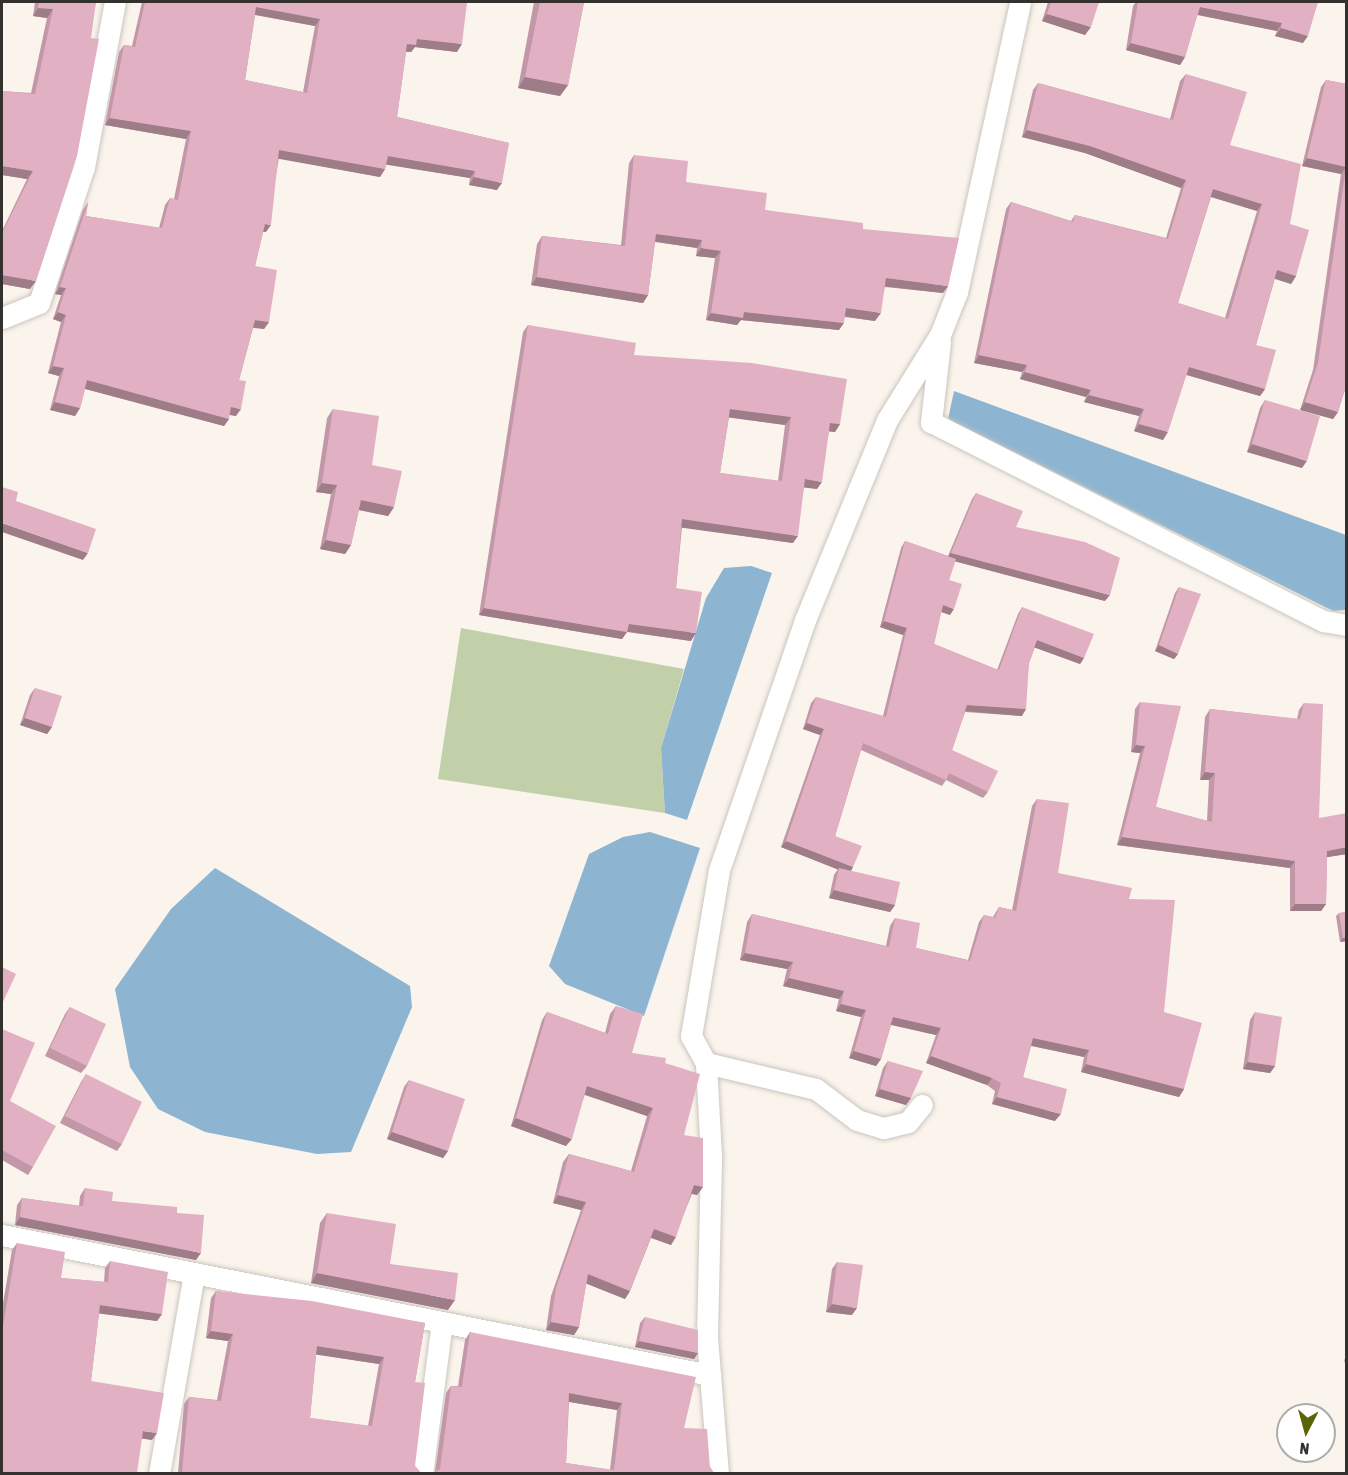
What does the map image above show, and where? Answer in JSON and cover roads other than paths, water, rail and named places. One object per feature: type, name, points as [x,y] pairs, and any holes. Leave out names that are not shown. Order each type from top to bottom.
[{"type":"street","points":[[2,318],[39,303],[84,167],[116,2]]},
{"type":"street","points":[[1020,2],[972,228],[940,335],[931,422],[1324,621],[1347,625]]},
{"type":"street","points":[[718,1473],[710,1375],[706,1062],[691,1036],[719,870],[805,620],[887,420],[940,335]]},
{"type":"street","points":[[706,1062],[816,1089],[857,1120],[884,1128],[908,1122],[922,1105]]},
{"type":"street","points":[[2,1235],[710,1375]]},
{"type":"street","points":[[159,1473],[194,1273]]},
{"type":"street","points":[[422,1473],[442,1322]]},
{"type":"water","points":[[954,391],[1346,535],[1346,610],[1333,611],[948,419]]},
{"type":"water","points":[[751,566],[772,573],[687,820],[665,813],[661,748],[706,598],[724,568]]},
{"type":"water","points":[[650,832],[700,848],[644,1016],[565,984],[549,966],[589,854],[623,837]]},
{"type":"water","points":[[215,868],[410,986],[412,1007],[351,1152],[317,1154],[205,1132],[158,1109],[130,1067],[115,989],[171,909]]}]
